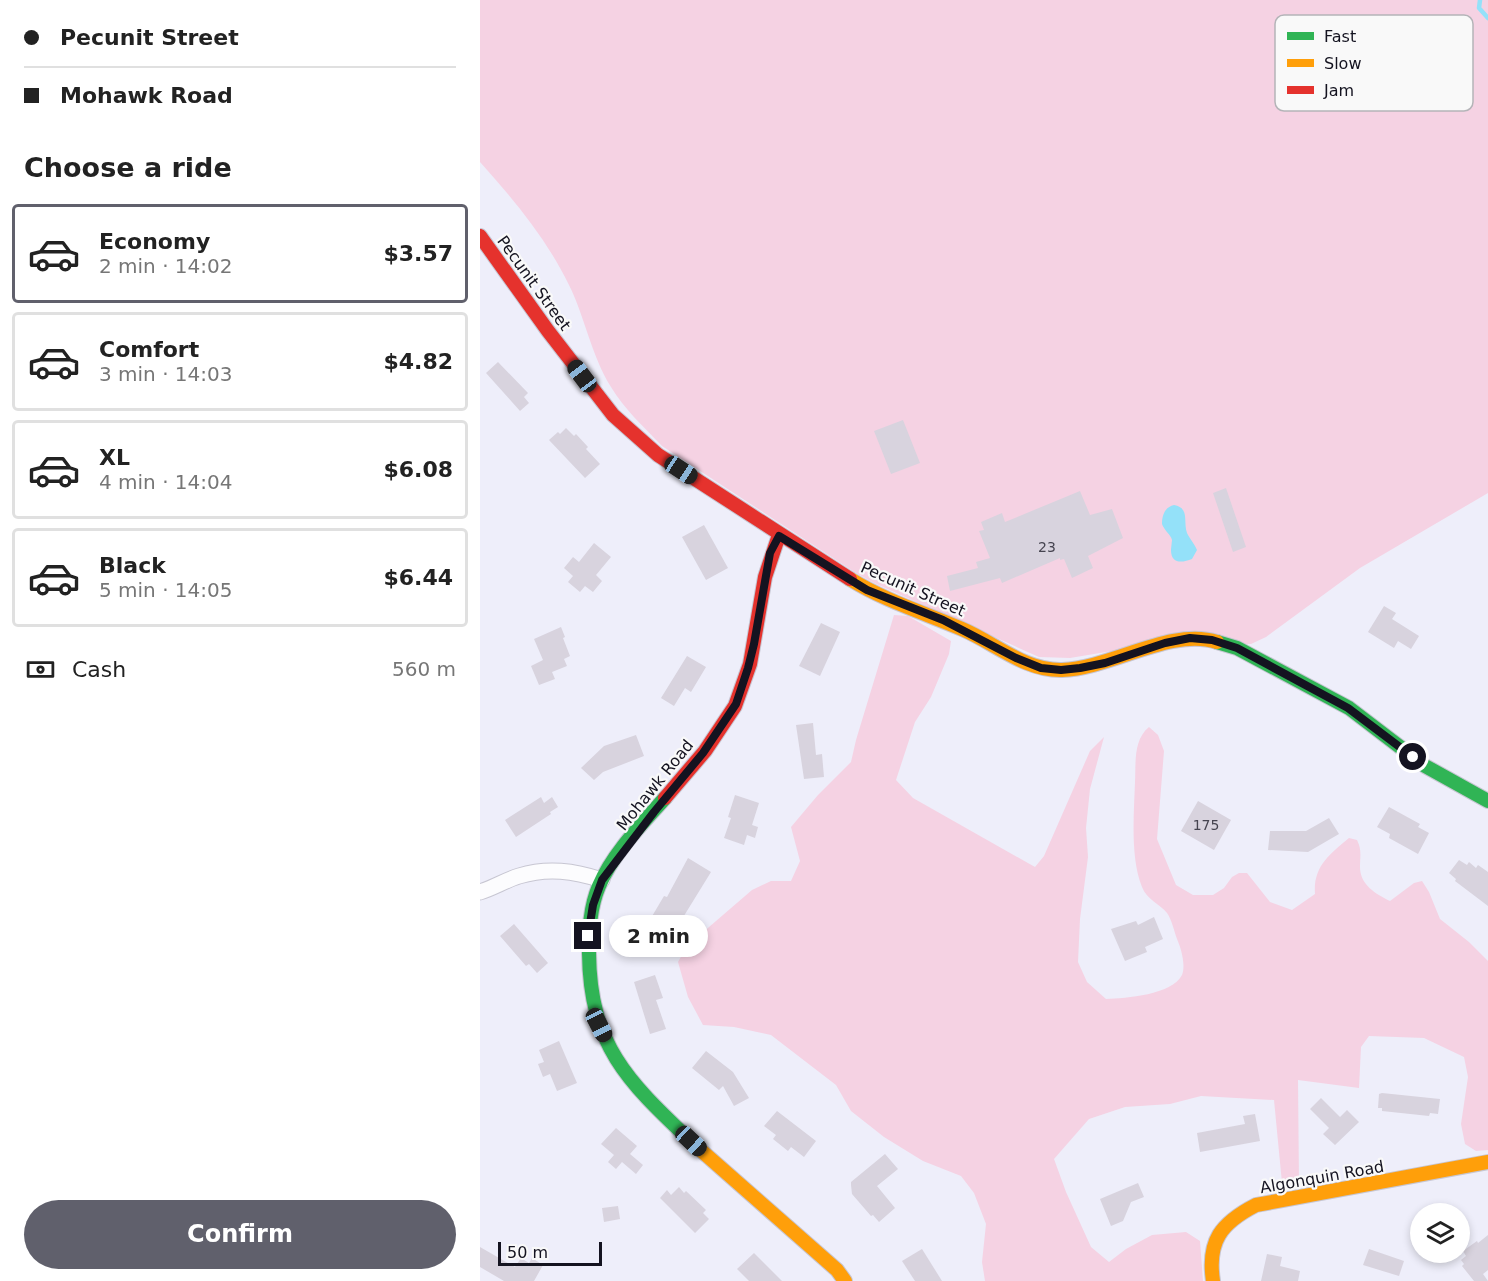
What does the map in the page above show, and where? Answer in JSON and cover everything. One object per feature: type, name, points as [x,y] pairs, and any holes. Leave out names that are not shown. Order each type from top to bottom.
[{"type":"street","name":"Pecunit Street","points":[[480,236],[548,331],[613,415],[658,454],[779,536],[867,590],[943,620],[1016,658],[1041,668],[1061,670],[1105,663],[1165,643],[1190,638],[1212,640],[1237,648],[1348,708],[1425,766],[1488,801]]},
{"type":"street","name":"Mohawk Road","points":[[779,536],[770,553],[754,644],[736,704],[703,753],[602,880],[593,905],[588,936],[591,989],[599,1025],[612,1052],[648,1100],[720,1169],[837,1270],[845,1281]]},
{"type":"street","points":[[480,892],[518,876],[539,871],[561,870],[602,880]]},
{"type":"street","name":"Algonquin Road","points":[[1213,1281],[1211,1256],[1218,1236],[1237,1214],[1256,1205],[1488,1162]]},
{"type":"shaded area","points":[[480,0],[1488,0],[1488,493],[1360,568],[1266,637],[1251,644],[1112,651],[1070,658],[1039,657],[856,573],[662,446],[616,395],[598,362],[575,297],[560,268],[529,220],[480,162]]},
{"type":"shaded area","points":[[894,615],[908,616],[951,641],[949,654],[931,697],[915,722],[896,780],[913,798],[1035,867],[1044,856],[1090,751],[1104,737],[1090,789],[1086,828],[1088,857],[1080,919],[1078,962],[1087,982],[1106,999],[1159,991],[1177,982],[1183,971],[1181,952],[1170,919],[1167,913],[1144,891],[1138,875],[1134,849],[1136,752],[1140,738],[1149,727],[1158,735],[1164,751],[1157,839],[1176,885],[1193,895],[1213,895],[1224,888],[1232,877],[1239,873],[1247,873],[1270,902],[1292,910],[1315,894],[1315,884],[1320,868],[1329,855],[1349,838],[1357,840],[1359,844],[1363,879],[1379,895],[1390,901],[1414,883],[1422,881],[1440,919],[1488,961],[1488,1150],[1476,1151],[1465,1144],[1461,1124],[1468,1077],[1464,1057],[1424,1038],[1369,1036],[1361,1047],[1359,1088],[1298,1080],[1299,1184],[1282,1183],[1274,1100],[1201,1096],[1170,1104],[1125,1107],[1089,1119],[1054,1159],[1091,1247],[1109,1262],[1126,1249],[1152,1235],[1186,1232],[1200,1241],[1203,1281],[985,1281],[982,1262],[986,1224],[974,1193],[961,1176],[923,1161],[884,1137],[851,1111],[836,1085],[771,1035],[734,1027],[703,1025],[688,997],[678,962],[687,946],[752,890],[771,881],[791,881],[800,861],[791,827],[818,795],[851,762]]},
{"type":"water","points":[[1174,505],[1184,512],[1187,533],[1197,550],[1192,559],[1178,561],[1171,555],[1172,540],[1162,524],[1165,512]]},
{"type":"building","points":[[498,362],[528,393],[524,397],[529,403],[520,411],[486,373]]},
{"type":"building","points":[[903,420],[920,463],[891,474],[874,431]]},
{"type":"building","points":[[566,428],[574,436],[576,434],[600,464],[585,478],[549,440]]},
{"type":"building","points":[[1226,488],[1246,547],[1233,552],[1213,493]]},
{"type":"building","points":[[1080,491],[1090,515],[1112,509],[1123,538],[1088,556],[1093,568],[1072,578],[1064,559],[1060,560],[1060,558],[1002,583],[1000,578],[950,591],[947,576],[978,568],[976,562],[990,558],[979,531],[984,530],[981,522],[1002,513],[1005,522]]},
{"type":"building","points":[[704,525],[728,568],[706,580],[682,537]]},
{"type":"building","points":[[594,543],[611,557],[596,575],[602,581],[593,592],[585,586],[580,592],[568,582],[573,576],[564,568],[573,557],[579,562]]},
{"type":"building","points":[[1384,606],[1396,613],[1392,619],[1419,636],[1411,649],[1398,641],[1394,648],[1368,632]]},
{"type":"building","points":[[821,623],[840,632],[820,676],[799,666]]},
{"type":"building","points":[[561,627],[570,656],[564,659],[567,666],[552,672],[555,679],[539,685],[531,666],[543,660],[534,639]]},
{"type":"building","points":[[687,656],[706,667],[691,692],[685,688],[674,706],[661,698]]},
{"type":"building","points":[[813,723],[816,755],[822,754],[824,777],[804,779],[796,725]]},
{"type":"building","points":[[636,735],[644,756],[603,772],[594,780],[581,768],[604,746]]},
{"type":"building","points":[[735,795],[759,803],[752,825],[758,827],[755,838],[747,835],[744,845],[724,838],[731,818],[728,817]]},
{"type":"building","points":[[541,797],[544,803],[552,797],[558,807],[516,837],[505,820]]},
{"type":"building","points":[[1198,801],[1231,820],[1214,850],[1181,831]]},
{"type":"building","points":[[1389,807],[1420,824],[1418,827],[1429,833],[1418,854],[1389,838],[1390,834],[1377,827]]},
{"type":"building","points":[[1329,818],[1339,834],[1308,852],[1268,850],[1270,831],[1306,831]]},
{"type":"building","points":[[688,858],[711,872],[674,932],[651,918],[664,896],[667,897]]},
{"type":"building","points":[[1459,860],[1467,865],[1469,862],[1476,868],[1478,865],[1488,872],[1488,906],[1455,881],[1456,879],[1449,873]]},
{"type":"building","points":[[1154,917],[1163,939],[1145,947],[1147,952],[1125,961],[1111,929],[1136,921],[1138,925]]},
{"type":"building","points":[[514,924],[548,963],[537,973],[529,964],[526,966],[500,936]]},
{"type":"building","points":[[655,975],[663,998],[656,1000],[666,1029],[650,1034],[634,982]]},
{"type":"building","points":[[559,1041],[577,1083],[557,1091],[550,1074],[543,1077],[538,1064],[544,1062],[539,1050]]},
{"type":"building","points":[[706,1051],[733,1072],[749,1098],[734,1106],[723,1086],[719,1090],[692,1068]]},
{"type":"building","points":[[1379,1094],[1440,1099],[1438,1114],[1430,1113],[1429,1116],[1382,1111],[1382,1108],[1378,1108]]},
{"type":"building","points":[[1321,1098],[1340,1117],[1347,1110],[1359,1122],[1335,1145],[1323,1134],[1329,1128],[1310,1109]]},
{"type":"building","points":[[777,1111],[816,1141],[804,1157],[791,1147],[788,1151],[773,1139],[776,1135],[764,1126]]},
{"type":"building","points":[[1255,1114],[1260,1141],[1200,1152],[1197,1133],[1245,1124],[1243,1116]]},
{"type":"building","points":[[616,1128],[637,1146],[630,1154],[643,1165],[636,1174],[622,1162],[616,1169],[608,1162],[614,1155],[601,1144]]},
{"type":"building","points":[[885,1154],[898,1169],[877,1186],[895,1208],[879,1222],[852,1194],[851,1182]]},
{"type":"building","points":[[1138,1183],[1144,1197],[1131,1202],[1123,1221],[1111,1226],[1100,1199]]},
{"type":"building","points":[[679,1187],[706,1210],[703,1213],[709,1219],[695,1233],[660,1198],[667,1190],[671,1195]]},
{"type":"building","points":[[618,1206],[620,1219],[604,1222],[602,1208]]},
{"type":"building","points":[[1488,1235],[1488,1270],[1483,1274],[1488,1281],[1474,1281],[1462,1266],[1463,1263],[1470,1263],[1470,1246],[1477,1241],[1478,1243]]},
{"type":"building","points":[[480,1247],[515,1267],[521,1258],[529,1263],[532,1258],[543,1265],[534,1281],[504,1281],[480,1267]]},
{"type":"building","points":[[922,1249],[942,1281],[915,1281],[902,1261]]},
{"type":"building","points":[[1369,1249],[1404,1261],[1399,1276],[1363,1265]]},
{"type":"building","points":[[754,1253],[782,1281],[749,1281],[737,1269]]},
{"type":"building","points":[[1267,1254],[1282,1257],[1280,1266],[1300,1271],[1298,1281],[1261,1281]]},
{"type":"waterway","points":[[1480,0],[1479,8],[1488,18]]},
{"type":"traffic: fast","points":[[1217,642],[1237,648],[1349,708],[1425,766],[1488,801]]},
{"type":"traffic: fast","points":[[665,798],[620,851],[599,886],[590,927],[591,986],[597,1015],[606,1040],[618,1062],[652,1103],[696,1146]]},
{"type":"traffic: slow","points":[[850,579],[891,600],[974,635],[1023,661],[1048,669],[1081,668],[1180,640],[1199,639],[1217,642]]},
{"type":"traffic: slow","points":[[696,1146],[837,1270],[845,1281]]},
{"type":"traffic: slow","points":[[1213,1281],[1212,1255],[1219,1235],[1225,1226],[1256,1205],[1488,1162]]},
{"type":"traffic: jam","points":[[480,236],[548,331],[613,415],[658,455],[850,579]]},
{"type":"traffic: jam","points":[[665,798],[705,751],[735,706],[750,664],[765,577],[779,535]]},
{"type":"route","points":[[588,936],[593,905],[602,880],[703,753],[736,704],[743,687],[754,644],[770,553],[779,536],[867,590],[943,620],[1016,658],[1041,668],[1061,670],[1105,663],[1180,639],[1199,638],[1222,642],[1313,687],[1348,708],[1413,757]]}]
